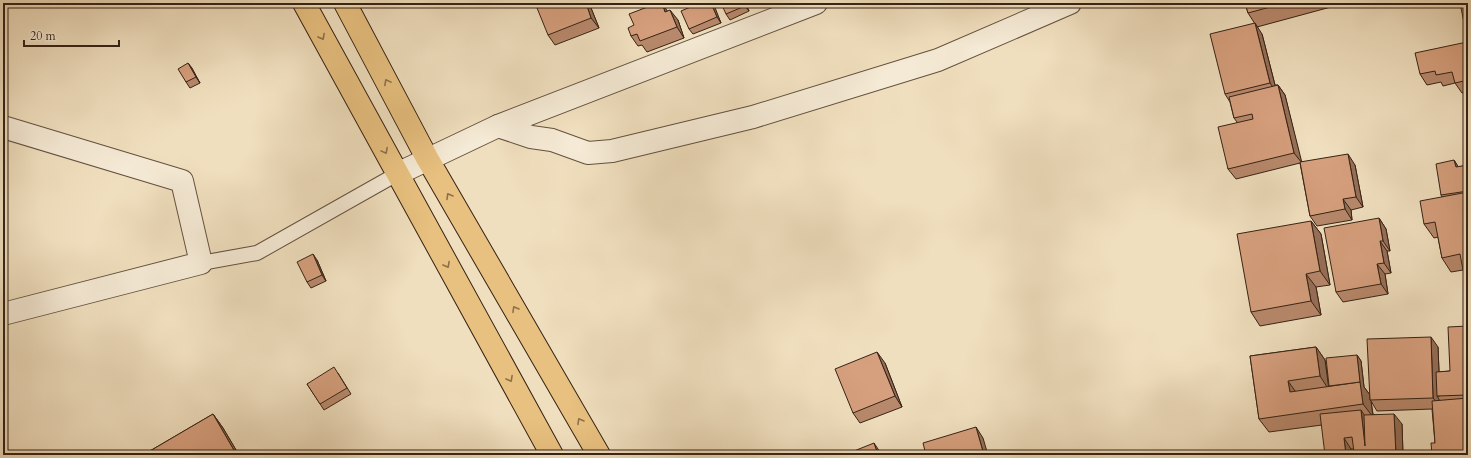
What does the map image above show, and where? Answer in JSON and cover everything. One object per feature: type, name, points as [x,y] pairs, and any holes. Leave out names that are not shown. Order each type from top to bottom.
[{"type":"highway","points":[[304,3],[552,455]]},
{"type":"highway","points":[[345,3],[427,158],[599,455]]},
{"type":"street","points":[[397,174],[427,158],[498,126],[816,3]]},
{"type":"street","points":[[498,126],[531,137],[552,140],[588,153],[612,151],[753,117],[938,60],[1070,3]]},
{"type":"street","points":[[3,127],[182,181],[201,263],[3,314]]},
{"type":"lane","points":[[201,263],[257,253],[397,174]]},
{"type":"building","points":[[535,3],[586,3],[591,18],[548,35]]},
{"type":"building","points":[[658,3],[662,3],[665,12],[670,10],[677,27],[640,41],[637,34],[631,36],[628,28],[634,25],[629,14]]},
{"type":"building","points":[[700,3],[711,3],[717,17],[689,29],[681,11]]},
{"type":"building","points":[[721,3],[744,3],[745,6],[726,14]]},
{"type":"building","points":[[1245,3],[1285,3],[1248,13]]},
{"type":"building","points":[[1460,3],[1468,3],[1468,43]]},
{"type":"building","points":[[1255,23],[1270,83],[1225,94],[1210,34]]},
{"type":"building","points":[[1467,42],[1468,80],[1455,83],[1452,72],[1436,75],[1435,71],[1420,74],[1415,53]]},
{"type":"building","points":[[188,63],[196,77],[186,82],[178,69]]},
{"type":"building","points":[[1278,85],[1294,153],[1228,169],[1218,127],[1253,119],[1252,114],[1234,118],[1229,97]]},
{"type":"building","points":[[1348,154],[1356,197],[1343,199],[1345,209],[1310,216],[1300,162]]},
{"type":"building","points":[[1454,160],[1456,167],[1468,165],[1468,191],[1441,195],[1436,164]]},
{"type":"building","points":[[1468,192],[1468,269],[1463,270],[1460,254],[1442,258],[1435,222],[1424,224],[1420,201]]},
{"type":"building","points":[[1379,218],[1383,241],[1380,241],[1384,263],[1377,264],[1381,284],[1336,292],[1324,228]]},
{"type":"building","points":[[1311,221],[1320,271],[1306,274],[1311,301],[1251,312],[1237,234]]},
{"type":"building","points":[[313,254],[322,275],[307,282],[297,262]]},
{"type":"building","points":[[1468,326],[1468,395],[1437,396],[1436,372],[1450,371],[1448,327]]},
{"type":"building","points":[[1431,337],[1433,398],[1370,400],[1367,339]]},
{"type":"building","points":[[1316,347],[1320,376],[1288,381],[1290,392],[1360,382],[1363,404],[1259,419],[1250,356]]},
{"type":"building","points":[[877,352],[895,396],[853,413],[835,369]]},
{"type":"building","points":[[1357,355],[1360,382],[1329,386],[1326,358]]},
{"type":"building","points":[[334,367],[347,388],[320,404],[307,384]]},
{"type":"building","points":[[1468,398],[1468,455],[1432,455],[1431,443],[1435,443],[1432,401]]},
{"type":"building","points":[[1361,410],[1365,446],[1364,415],[1394,414],[1396,455],[1366,455],[1365,451],[1354,452],[1352,437],[1344,438],[1346,455],[1325,455],[1320,414]]},
{"type":"building","points":[[213,414],[235,452],[230,455],[143,455]]},
{"type":"building","points":[[976,427],[984,455],[926,455],[923,443]]},
{"type":"building","points":[[874,443],[878,455],[844,455]]}]
